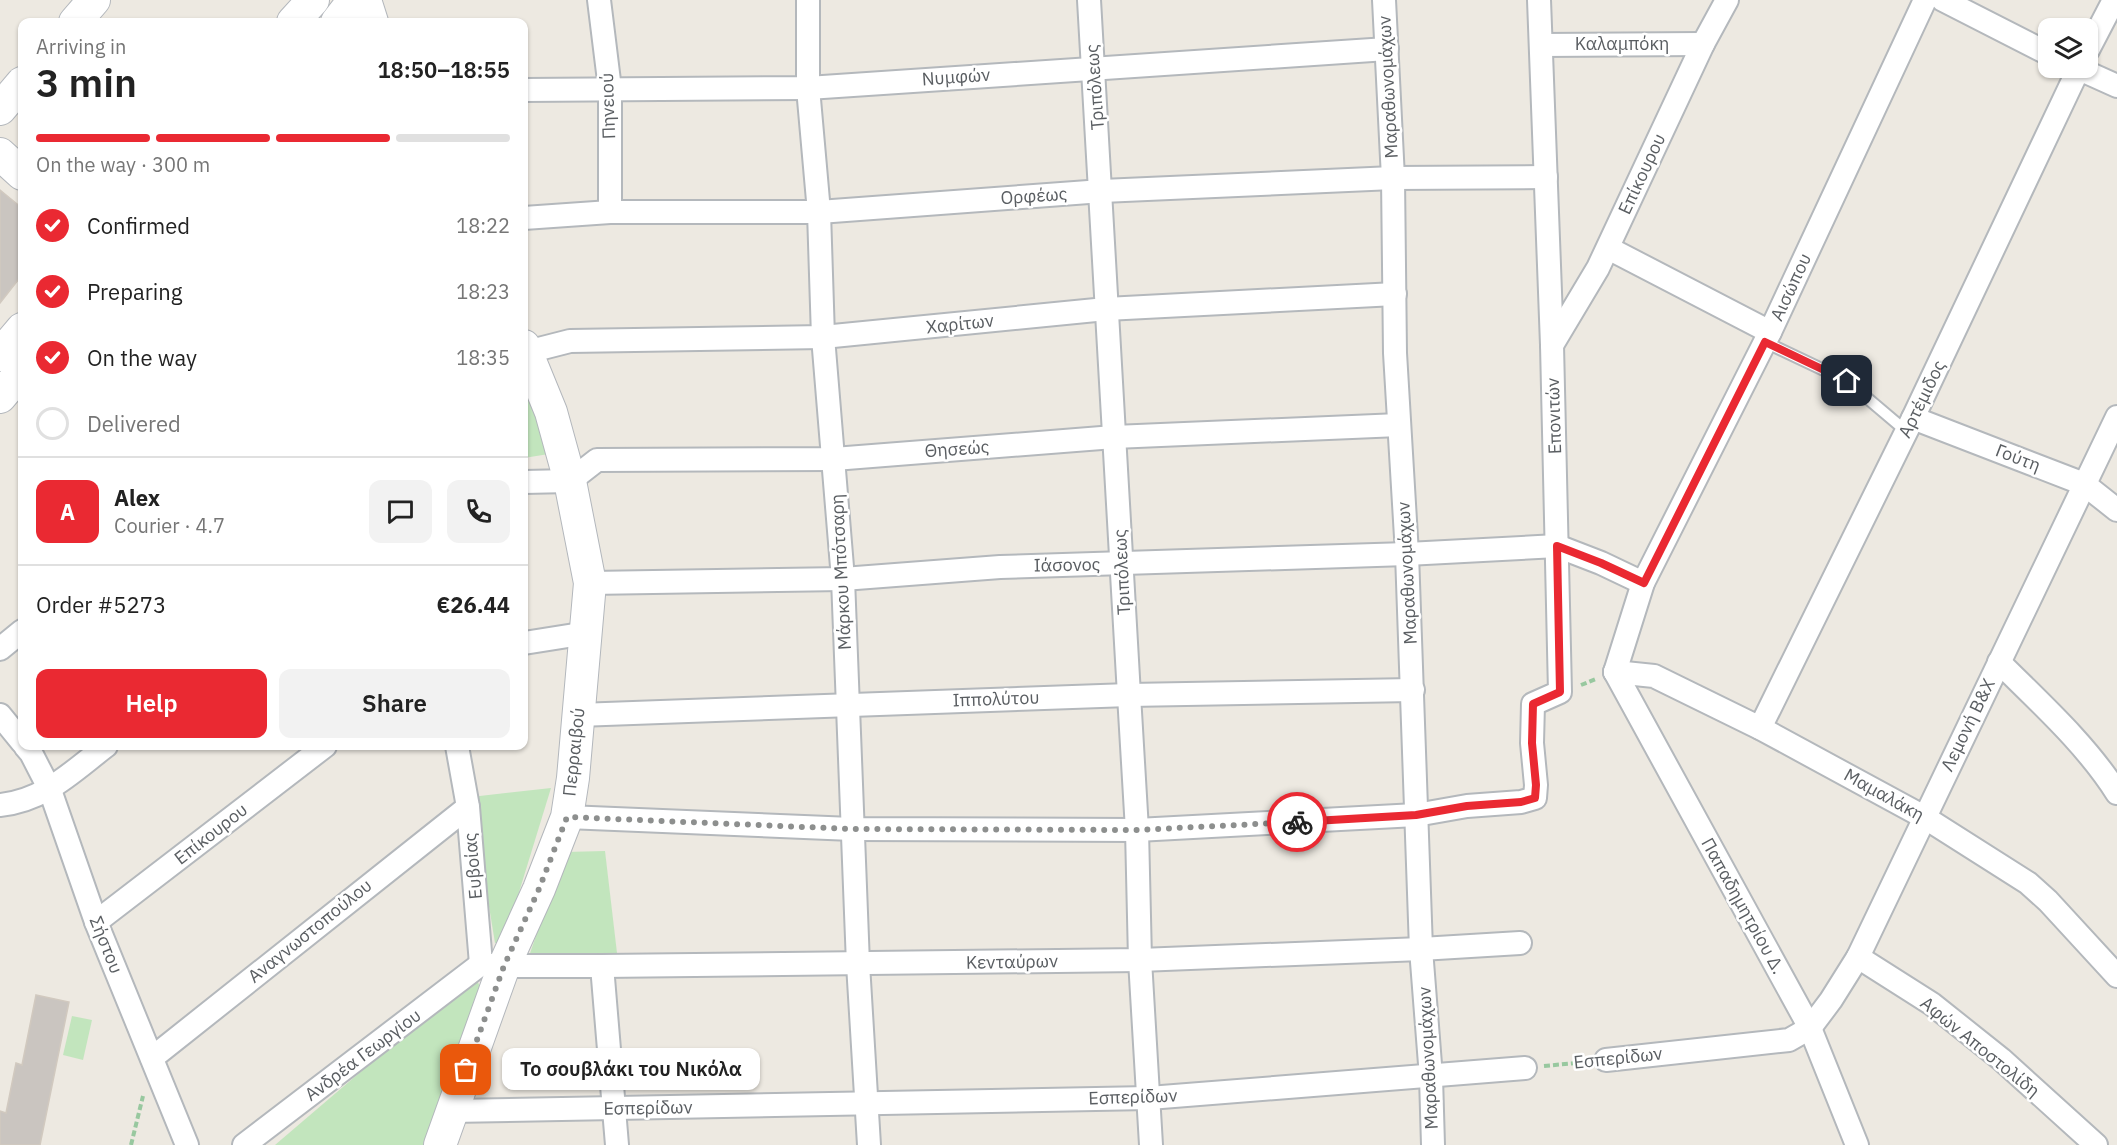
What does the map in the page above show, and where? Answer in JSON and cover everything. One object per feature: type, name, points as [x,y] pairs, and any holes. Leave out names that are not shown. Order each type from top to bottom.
[{"type":"street","points":[[78,18],[94,0]]},
{"type":"street","points":[[297,18],[313,0]]},
{"type":"street","points":[[340,18],[354,0]]},
{"type":"street","points":[[365,0],[371,18]]},
{"type":"street","name":"Πηνειού","points":[[599,0],[610,89],[610,212]]},
{"type":"street","name":"Μάρκου Μπότσαρη","points":[[808,0],[808,88],[819,212],[823,337],[843,579],[858,964],[869,1145]]},
{"type":"street","name":"Τριπόλεως","points":[[1089,0],[1137,830],[1140,960],[1151,1145]]},
{"type":"street","name":"Μαραθωνομάχων","points":[[1384,0],[1393,178],[1395,353],[1413,690],[1421,949],[1431,1077],[1433,1145]]},
{"type":"street","name":"Επονιτών","points":[[1539,0],[1552,345],[1560,692]]},
{"type":"street","name":"Επίκουρου","points":[[1552,345],[1608,248],[1703,44],[1727,0]]},
{"type":"street","name":"Αισώπου","points":[[1615,672],[1644,583],[1767,337],[1925,0]]},
{"type":"street","points":[[1943,0],[2038,48]]},
{"type":"street","points":[[2098,31],[2114,0]]},
{"type":"street","name":"Καλαμπόκη","points":[[1541,45],[1703,44]]},
{"type":"street","name":"Νυμφών","points":[[528,90],[808,88],[1387,49]]},
{"type":"street","points":[[2098,77],[2117,86]]},
{"type":"street","name":"Αρτέμιδος","points":[[1760,728],[1910,424],[2073,78]]},
{"type":"street","points":[[0,110],[18,88]]},
{"type":"street","points":[[0,154],[18,170]]},
{"type":"street","name":"Ορφέως","points":[[528,218],[610,212],[819,212],[1101,191],[1393,178],[1546,177]]},
{"type":"street","name":"Γούτη","points":[[1608,248],[1767,337]]},
{"type":"street","name":"Χαρίτων","points":[[528,348],[570,340],[823,337],[1106,309],[1395,294]]},
{"type":"street","points":[[0,355],[18,334]]},
{"type":"street","name":"Περραιβού","points":[[440,1145],[493,965],[539,889],[567,817],[573,778],[590,583],[570,481],[551,412],[528,356]]},
{"type":"street","points":[[0,396],[18,376]]},
{"type":"street","name":"Λεμονή Β&Χ","points":[[1810,1028],[1832,1000],[1858,957],[2117,417]]},
{"type":"street","name":"Γούτη","points":[[1910,424],[2084,484],[2117,510]]},
{"type":"street","name":"Θησεώς","points":[[570,481],[597,460],[834,459],[1114,437],[1399,425]]},
{"type":"street","points":[[528,482],[570,481]]},
{"type":"street","name":"Ιάσονος","points":[[590,583],[843,579],[1000,567],[1407,554],[1557,546],[1644,583]]},
{"type":"street","points":[[528,642],[587,633]]},
{"type":"street","points":[[0,649],[18,634]]},
{"type":"street","points":[[1999,662],[2114,782]]},
{"type":"street","name":"Μαμαλάκη","points":[[1615,672],[1654,675],[1760,728],[1924,817],[2028,884],[2048,901],[2117,976]]},
{"type":"street","name":"Παπαδημητρίου Δ.","points":[[1615,672],[1810,1028],[1857,1145]]},
{"type":"street","name":"Ιππολύτου","points":[[578,715],[1129,694],[1413,690]]},
{"type":"street","points":[[567,817],[852,829],[1137,830],[1416,815],[1467,806],[1521,802],[1535,798],[1532,743],[1533,704],[1560,692]]},
{"type":"street","name":"Σήστου","points":[[0,715],[18,737]]},
{"type":"street","name":"Σήστου","points":[[29,750],[50,790],[96,922],[187,1145]]},
{"type":"street","points":[[0,805],[12,804],[50,790],[101,750]]},
{"type":"street","name":"Επίκουρου","points":[[96,922],[320,750]]},
{"type":"street","name":"Ευβοίας","points":[[458,750],[493,965]]},
{"type":"street","name":"Αναγνωστοπούλου","points":[[152,1058],[468,807]]},
{"type":"street","name":"Κενταύρων","points":[[493,965],[602,966],[1140,960],[1520,943]]},
{"type":"street","name":"Αφών Αποστολίδη","points":[[1858,957],[1940,1011],[2001,1059],[2096,1145]]},
{"type":"street","name":"Ανδρέα Γεωργίου","points":[[244,1145],[493,965]]},
{"type":"street","points":[[602,966],[616,1109],[617,1145]]},
{"type":"street","name":"Εσπερίδων","points":[[1606,1060],[1789,1040],[1810,1028]]},
{"type":"street","name":"Εσπερίδων","points":[[451,1111],[1149,1098],[1525,1068]]},
{"type":"lane","name":"Γούτη","points":[[1767,337],[1847,381],[1910,424]]},
{"type":"path","points":[[1560,692],[1615,672]]},
{"type":"path","points":[[131,1145],[152,1058]]},
{"type":"path","name":"Εσπερίδων","points":[[1525,1068],[1606,1060]]},
{"type":"green space","points":[[528,382],[561,452],[528,457]]},
{"type":"green space","points":[[551,788],[504,941],[495,943],[471,797]]},
{"type":"green space","points":[[605,851],[617,953],[528,959],[565,852]]},
{"type":"green space","points":[[474,975],[482,990],[423,1145],[275,1145]]},
{"type":"green space","points":[[72,1016],[92,1020],[83,1060],[63,1055]]},
{"type":"building","points":[[0,190],[18,205],[18,280],[0,303]]},
{"type":"building","points":[[36,995],[69,1002],[40,1145],[0,1145],[0,1111],[6,1113],[16,1063],[22,1065]]},
{"type":"way so far","points":[[466,1070],[504,966],[539,889],[567,817],[852,829],[1137,830],[1297,822]]},
{"type":"place","name":"Το σουβλάκι του Νικόλα","points":[[466,1070]]},
{"type":"route","points":[[1297,822],[1416,815],[1467,806],[1521,802],[1535,798],[1532,743],[1533,704],[1560,692],[1557,546],[1644,583],[1765,342],[1847,381]]}]
